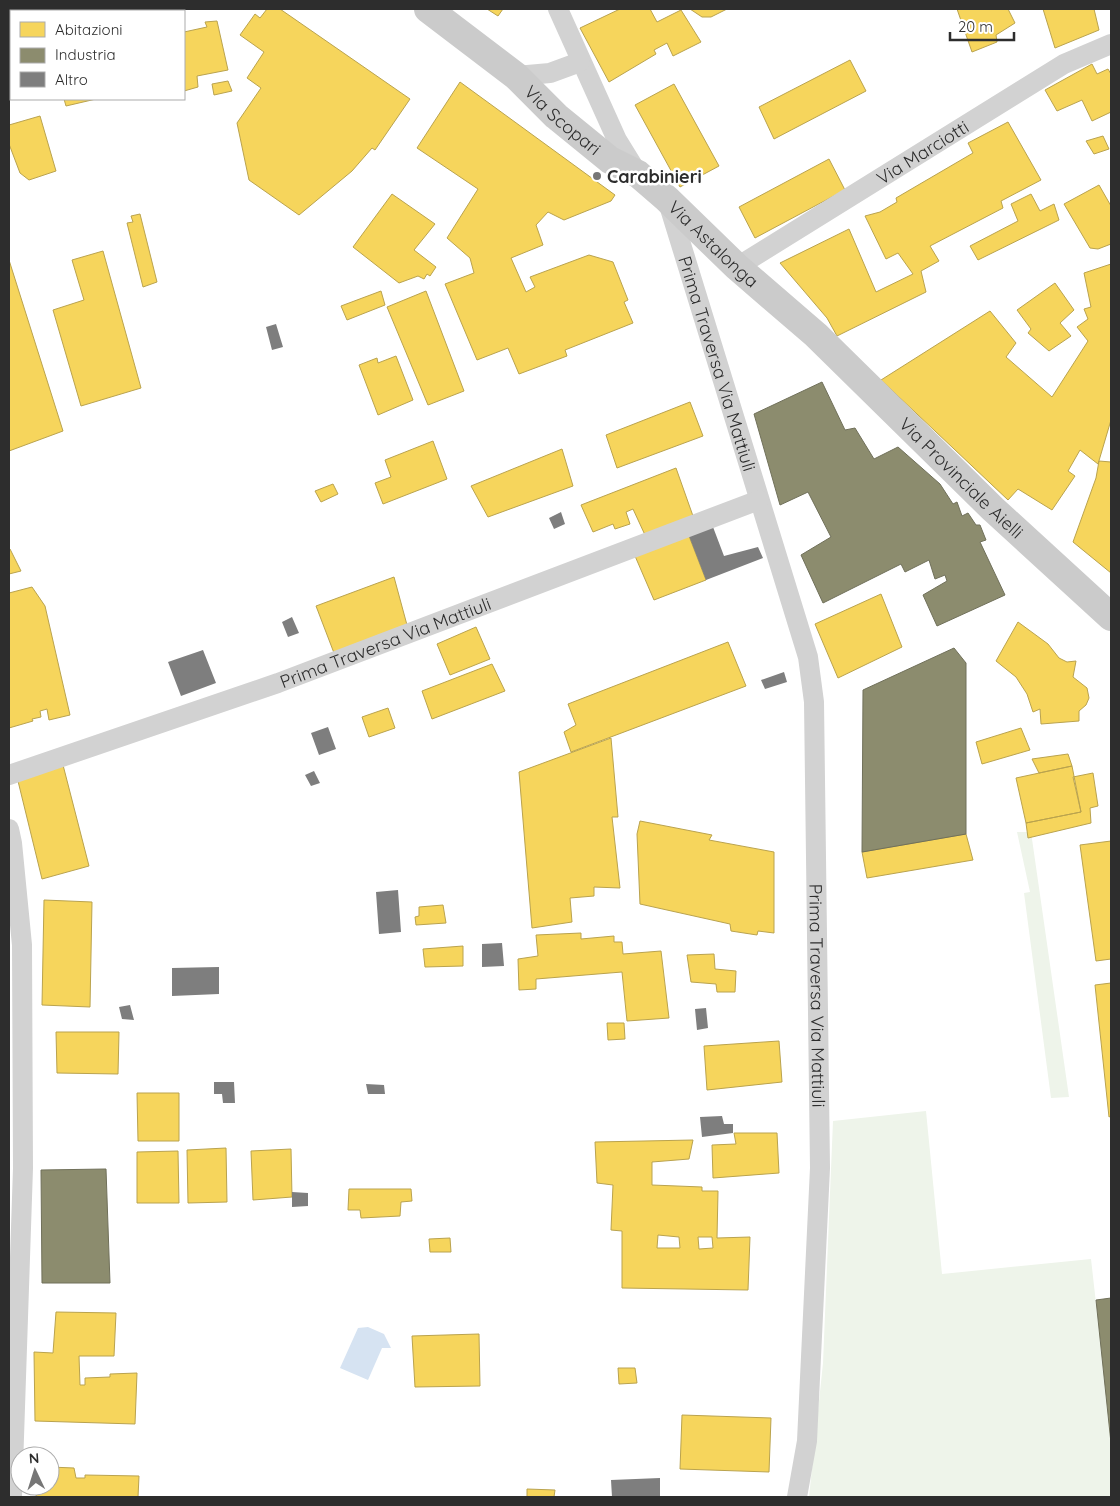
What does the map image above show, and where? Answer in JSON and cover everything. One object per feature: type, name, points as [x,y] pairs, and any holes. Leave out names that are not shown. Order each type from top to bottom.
[{"type":"street","name":"Via Scopari","points":[[428,9],[516,76],[556,116],[610,160],[638,174]]},
{"type":"street","name":"Via Astalonga","points":[[558,9],[580,62],[617,140],[638,174],[667,199],[737,267],[816,335]]},
{"type":"street","name":"Via Marciotti","points":[[737,267],[1064,64],[1111,44]]},
{"type":"street","name":"Via Scopari","points":[[516,76],[550,73],[580,62]]},
{"type":"street","name":"Prima Traversa Via Mattiuli","points":[[667,199],[808,657],[814,702],[820,1168],[808,1441],[797,1497]]},
{"type":"street","name":"Via Provinciale Aielli","points":[[816,335],[993,509],[1111,617]]},
{"type":"street","name":"Prima Traversa Via Mattiuli","points":[[9,776],[278,683],[759,500]]},
{"type":"street","points":[[9,829],[13,893],[22,945],[23,1168],[11,1440],[12,1497]]},
{"type":"shaded area","points":[[1017,832],[1031,832],[1069,1097],[1051,1098],[1024,893],[1030,892]]},
{"type":"shaded area","points":[[926,1111],[942,1274],[1091,1259],[1111,1436],[1111,1497],[809,1497],[823,1363],[833,1121]]},
{"type":"water","points":[[368,1327],[384,1334],[391,1348],[382,1348],[368,1380],[340,1368],[358,1328]]},
{"type":"building: Abitazioni","points":[[267,9],[280,9],[410,99],[375,150],[372,148],[352,171],[299,215],[249,180],[237,123],[261,88],[247,78],[264,52],[240,35],[255,14],[260,18]]},
{"type":"building: Abitazioni","points":[[487,9],[503,9],[498,16]]},
{"type":"building: Abitazioni","points":[[620,9],[650,9],[657,22],[681,10],[701,42],[673,56],[667,43],[654,50],[656,54],[609,82],[580,28]]},
{"type":"building: Abitazioni","points":[[690,9],[727,9],[711,17],[702,17]]},
{"type":"building: Abitazioni","points":[[957,9],[1008,9],[1015,23],[996,35],[997,42],[972,52]]},
{"type":"building: Abitazioni","points":[[1043,9],[1094,9],[1099,30],[1055,48]]},
{"type":"building: Abitazioni","points":[[217,21],[228,70],[197,76],[198,87],[185,91],[185,32],[207,27],[205,22]]},
{"type":"building: Abitazioni","points":[[10,56],[9,100],[9,57]]},
{"type":"building: Abitazioni","points":[[850,60],[866,91],[774,139],[759,107]]},
{"type":"building: Abitazioni","points":[[1092,64],[1097,74],[1108,69],[1111,74],[1111,112],[1092,121],[1082,100],[1057,111],[1045,90]]},
{"type":"building: Abitazioni","points":[[228,81],[232,91],[214,95],[212,84]]},
{"type":"building: Abitazioni","points":[[460,82],[615,195],[611,201],[564,220],[548,212],[536,225],[543,245],[511,258],[526,292],[535,287],[530,277],[589,255],[613,262],[628,300],[624,302],[633,323],[565,350],[567,356],[519,374],[508,348],[477,360],[445,284],[474,273],[470,258],[447,238],[478,189],[417,148]]},
{"type":"building: Abitazioni","points":[[674,84],[719,166],[680,187],[635,105]]},
{"type":"building: Abitazioni","points":[[64,100],[92,100],[66,106]]},
{"type":"building: Abitazioni","points":[[40,116],[56,171],[29,180],[20,173],[9,144],[9,125]]},
{"type":"building: Abitazioni","points":[[1008,122],[1041,180],[1001,201],[1003,208],[930,246],[939,261],[921,271],[926,292],[837,336],[827,318],[780,263],[849,229],[876,292],[913,274],[898,253],[886,259],[865,216],[880,212],[897,202],[896,198],[973,153],[968,143]]},
{"type":"building: Abitazioni","points":[[1103,136],[1109,149],[1094,154],[1086,141]]},
{"type":"building: Abitazioni","points":[[829,159],[845,190],[755,238],[739,207]]},
{"type":"building: Abitazioni","points":[[1099,185],[1111,206],[1111,244],[1098,249],[1090,248],[1064,204]]},
{"type":"building: Abitazioni","points":[[392,194],[435,224],[414,250],[436,267],[430,276],[427,274],[424,279],[418,276],[399,283],[353,247]]},
{"type":"building: Abitazioni","points":[[1031,194],[1040,211],[1054,204],[1059,220],[978,260],[970,246],[1018,221],[1011,204]]},
{"type":"building: Abitazioni","points":[[140,214],[157,282],[143,287],[127,223],[133,222],[131,216]]},
{"type":"building: Abitazioni","points":[[103,251],[141,388],[81,406],[53,310],[84,300],[72,260]]},
{"type":"building: Abitazioni","points":[[9,260],[63,431],[9,451]]},
{"type":"building: Abitazioni","points":[[1111,264],[1111,420],[1098,464],[1080,450],[1068,471],[1075,476],[1052,510],[1018,489],[1008,500],[881,380],[990,311],[1016,343],[1006,357],[1052,397],[1088,341],[1077,327],[1088,319],[1084,309],[1091,307],[1084,273]]},
{"type":"building: Abitazioni","points":[[1055,283],[1074,310],[1060,323],[1071,336],[1049,351],[1028,333],[1031,329],[1017,310]]},
{"type":"building: Abitazioni","points":[[381,291],[385,305],[347,320],[341,306]]},
{"type":"building: Abitazioni","points":[[426,291],[464,391],[428,405],[387,307]]},
{"type":"building: Abitazioni","points":[[396,356],[413,400],[378,415],[359,365],[377,358],[378,363]]},
{"type":"building: Abitazioni","points":[[690,402],[703,436],[617,468],[606,435]]},
{"type":"building: Abitazioni","points":[[433,441],[447,479],[383,504],[375,483],[391,477],[385,460]]},
{"type":"building: Abitazioni","points":[[562,449],[573,486],[488,517],[471,486]]},
{"type":"building: Abitazioni","points":[[1099,461],[1111,462],[1111,573],[1073,542],[1096,478]]},
{"type":"building: Abitazioni","points":[[676,468],[693,516],[645,535],[633,509],[626,512],[630,524],[615,529],[613,524],[593,532],[581,505]]},
{"type":"building: Abitazioni","points":[[333,484],[338,494],[321,502],[315,491]]},
{"type":"building: Abitazioni","points":[[689,536],[706,580],[654,600],[635,556]]},
{"type":"building: Abitazioni","points":[[10,549],[21,571],[9,574]]},
{"type":"building: Abitazioni","points":[[394,577],[407,625],[334,653],[316,606]]},
{"type":"building: Abitazioni","points":[[32,587],[45,606],[70,715],[49,720],[47,709],[40,711],[41,717],[32,719],[33,721],[9,728],[9,593]]},
{"type":"building: Abitazioni","points":[[881,594],[902,647],[838,678],[815,624]]},
{"type":"building: Abitazioni","points":[[1018,622],[1048,644],[1059,658],[1067,662],[1076,661],[1073,677],[1087,688],[1089,698],[1086,705],[1079,711],[1079,721],[1041,724],[1040,709],[1033,712],[1027,694],[1016,677],[996,661]]},
{"type":"building: Abitazioni","points":[[476,627],[490,659],[450,675],[437,644]]},
{"type":"building: Abitazioni","points":[[728,642],[746,686],[571,752],[564,732],[576,725],[568,704]]},
{"type":"building: Abitazioni","points":[[492,664],[505,691],[432,719],[422,691]]},
{"type":"building: Abitazioni","points":[[388,708],[395,728],[369,737],[362,717]]},
{"type":"building: Abitazioni","points":[[1021,728],[1030,750],[982,764],[976,742]]},
{"type":"building: Abitazioni","points":[[611,738],[618,817],[612,817],[620,888],[594,887],[594,896],[570,898],[572,922],[532,928],[519,772]]},
{"type":"building: Abitazioni","points":[[1068,754],[1072,766],[1039,773],[1032,759]]},
{"type":"building: Abitazioni","points":[[63,765],[89,866],[42,879],[17,777]]},
{"type":"building: Abitazioni","points":[[1072,766],[1081,812],[1026,823],[1016,778]]},
{"type":"building: Abitazioni","points":[[1093,773],[1098,806],[1090,808],[1091,823],[1028,838],[1026,823],[1081,812],[1073,777]]},
{"type":"building: Abitazioni","points":[[640,821],[712,835],[709,840],[774,852],[774,933],[758,931],[757,935],[731,931],[730,924],[640,904],[637,834]]},
{"type":"building: Abitazioni","points":[[966,834],[973,860],[867,878],[862,852]]},
{"type":"building: Abitazioni","points":[[1111,841],[1111,959],[1096,961],[1080,845]]},
{"type":"building: Abitazioni","points":[[44,900],[92,902],[90,1007],[42,1005]]},
{"type":"building: Abitazioni","points":[[443,905],[446,923],[416,925],[415,917],[419,916],[419,907]]},
{"type":"building: Abitazioni","points":[[581,933],[581,939],[614,936],[614,942],[622,942],[623,954],[661,951],[669,1018],[627,1021],[622,972],[536,979],[536,989],[519,990],[518,959],[538,956],[536,935]]},
{"type":"building: Abitazioni","points":[[463,946],[463,966],[425,967],[423,949]]},
{"type":"building: Abitazioni","points":[[714,954],[715,969],[736,971],[735,992],[717,992],[716,984],[691,982],[687,955]]},
{"type":"building: Abitazioni","points":[[1111,983],[1111,1116],[1109,1117],[1095,985]]},
{"type":"building: Abitazioni","points":[[607,1023],[624,1023],[625,1039],[608,1040]]},
{"type":"building: Abitazioni","points":[[56,1032],[119,1032],[118,1074],[57,1073]]},
{"type":"building: Abitazioni","points":[[779,1041],[782,1082],[707,1090],[704,1046]]},
{"type":"building: Abitazioni","points":[[137,1093],[179,1093],[179,1141],[138,1141]]},
{"type":"building: Abitazioni","points":[[734,1133],[777,1133],[779,1173],[713,1178],[712,1145],[736,1144]]},
{"type":"building: Abitazioni","points":[[693,1140],[689,1159],[652,1162],[652,1185],[702,1187],[702,1191],[718,1191],[717,1238],[750,1237],[748,1290],[622,1288],[622,1231],[611,1230],[613,1185],[597,1183],[595,1142]],"holes":[[[658,1235],[679,1237],[680,1248],[657,1248]],[[698,1237],[712,1237],[713,1248],[699,1249]]]},
{"type":"building: Abitazioni","points":[[226,1148],[227,1202],[188,1203],[187,1150]]},
{"type":"building: Abitazioni","points":[[291,1149],[292,1197],[253,1200],[251,1151]]},
{"type":"building: Abitazioni","points":[[178,1151],[179,1203],[137,1203],[137,1152]]},
{"type":"building: Abitazioni","points":[[349,1189],[411,1189],[412,1201],[401,1202],[400,1216],[361,1218],[360,1210],[348,1210]]},
{"type":"building: Abitazioni","points":[[450,1238],[451,1252],[430,1252],[429,1239]]},
{"type":"building: Abitazioni","points":[[56,1312],[116,1313],[114,1356],[79,1356],[80,1385],[85,1385],[85,1378],[110,1377],[110,1374],[137,1373],[135,1424],[35,1421],[34,1352],[53,1353]]},
{"type":"building: Abitazioni","points":[[479,1334],[480,1386],[415,1387],[412,1336]]},
{"type":"building: Abitazioni","points":[[618,1368],[635,1368],[637,1383],[619,1384]]},
{"type":"building: Abitazioni","points":[[682,1415],[771,1418],[769,1472],[680,1469]]},
{"type":"building: Abitazioni","points":[[60,1467],[74,1468],[76,1478],[85,1478],[85,1475],[139,1476],[138,1497],[36,1497],[60,1496]]},
{"type":"building: Abitazioni","points":[[527,1489],[555,1490],[554,1497],[527,1497]]},
{"type":"building: Industria","points":[[822,382],[845,430],[855,428],[874,459],[898,447],[940,484],[953,504],[957,502],[962,516],[968,513],[976,525],[980,525],[986,540],[980,542],[1005,595],[937,626],[923,595],[947,581],[945,575],[935,579],[929,560],[905,572],[901,564],[823,603],[801,555],[831,537],[808,492],[780,505],[754,414]]},
{"type":"building: Industria","points":[[954,648],[966,663],[966,834],[862,852],[863,690]]},
{"type":"building: Industria","points":[[106,1169],[110,1283],[42,1283],[41,1170]]},
{"type":"building: Industria","points":[[1111,1298],[1111,1443],[1096,1300]]},
{"type":"building: Altro","points":[[276,324],[283,347],[272,350],[266,327]]},
{"type":"building: Altro","points":[[561,512],[565,524],[554,529],[549,518]]},
{"type":"building: Altro","points":[[713,527],[724,556],[758,547],[763,558],[706,580],[689,536]]},
{"type":"building: Altro","points":[[292,617],[299,633],[288,637],[282,622]]},
{"type":"building: Altro","points":[[203,650],[216,683],[181,696],[168,662]]},
{"type":"building: Altro","points":[[784,672],[787,682],[765,689],[761,680]]},
{"type":"building: Altro","points":[[328,727],[336,749],[319,755],[311,733]]},
{"type":"building: Altro","points":[[314,771],[320,783],[311,786],[305,775]]},
{"type":"building: Altro","points":[[398,890],[401,932],[379,934],[376,892]]},
{"type":"building: Altro","points":[[502,943],[504,966],[482,967],[482,944]]},
{"type":"building: Altro","points":[[219,967],[219,994],[172,996],[172,968]]},
{"type":"building: Altro","points":[[130,1005],[134,1020],[122,1019],[119,1007]]},
{"type":"building: Altro","points":[[706,1008],[708,1028],[697,1030],[695,1009]]},
{"type":"building: Altro","points":[[214,1082],[234,1082],[235,1103],[223,1103],[222,1094],[214,1094]]},
{"type":"building: Altro","points":[[366,1084],[384,1085],[385,1094],[368,1094]]},
{"type":"building: Altro","points":[[722,1116],[724,1124],[733,1124],[733,1133],[702,1137],[700,1117]]},
{"type":"building: Altro","points":[[292,1192],[308,1193],[308,1206],[292,1207]]},
{"type":"building: Altro","points":[[660,1478],[660,1497],[612,1497],[611,1480]]},
{"type":"place","name":"Carabinieri","points":[[597,176]]}]
